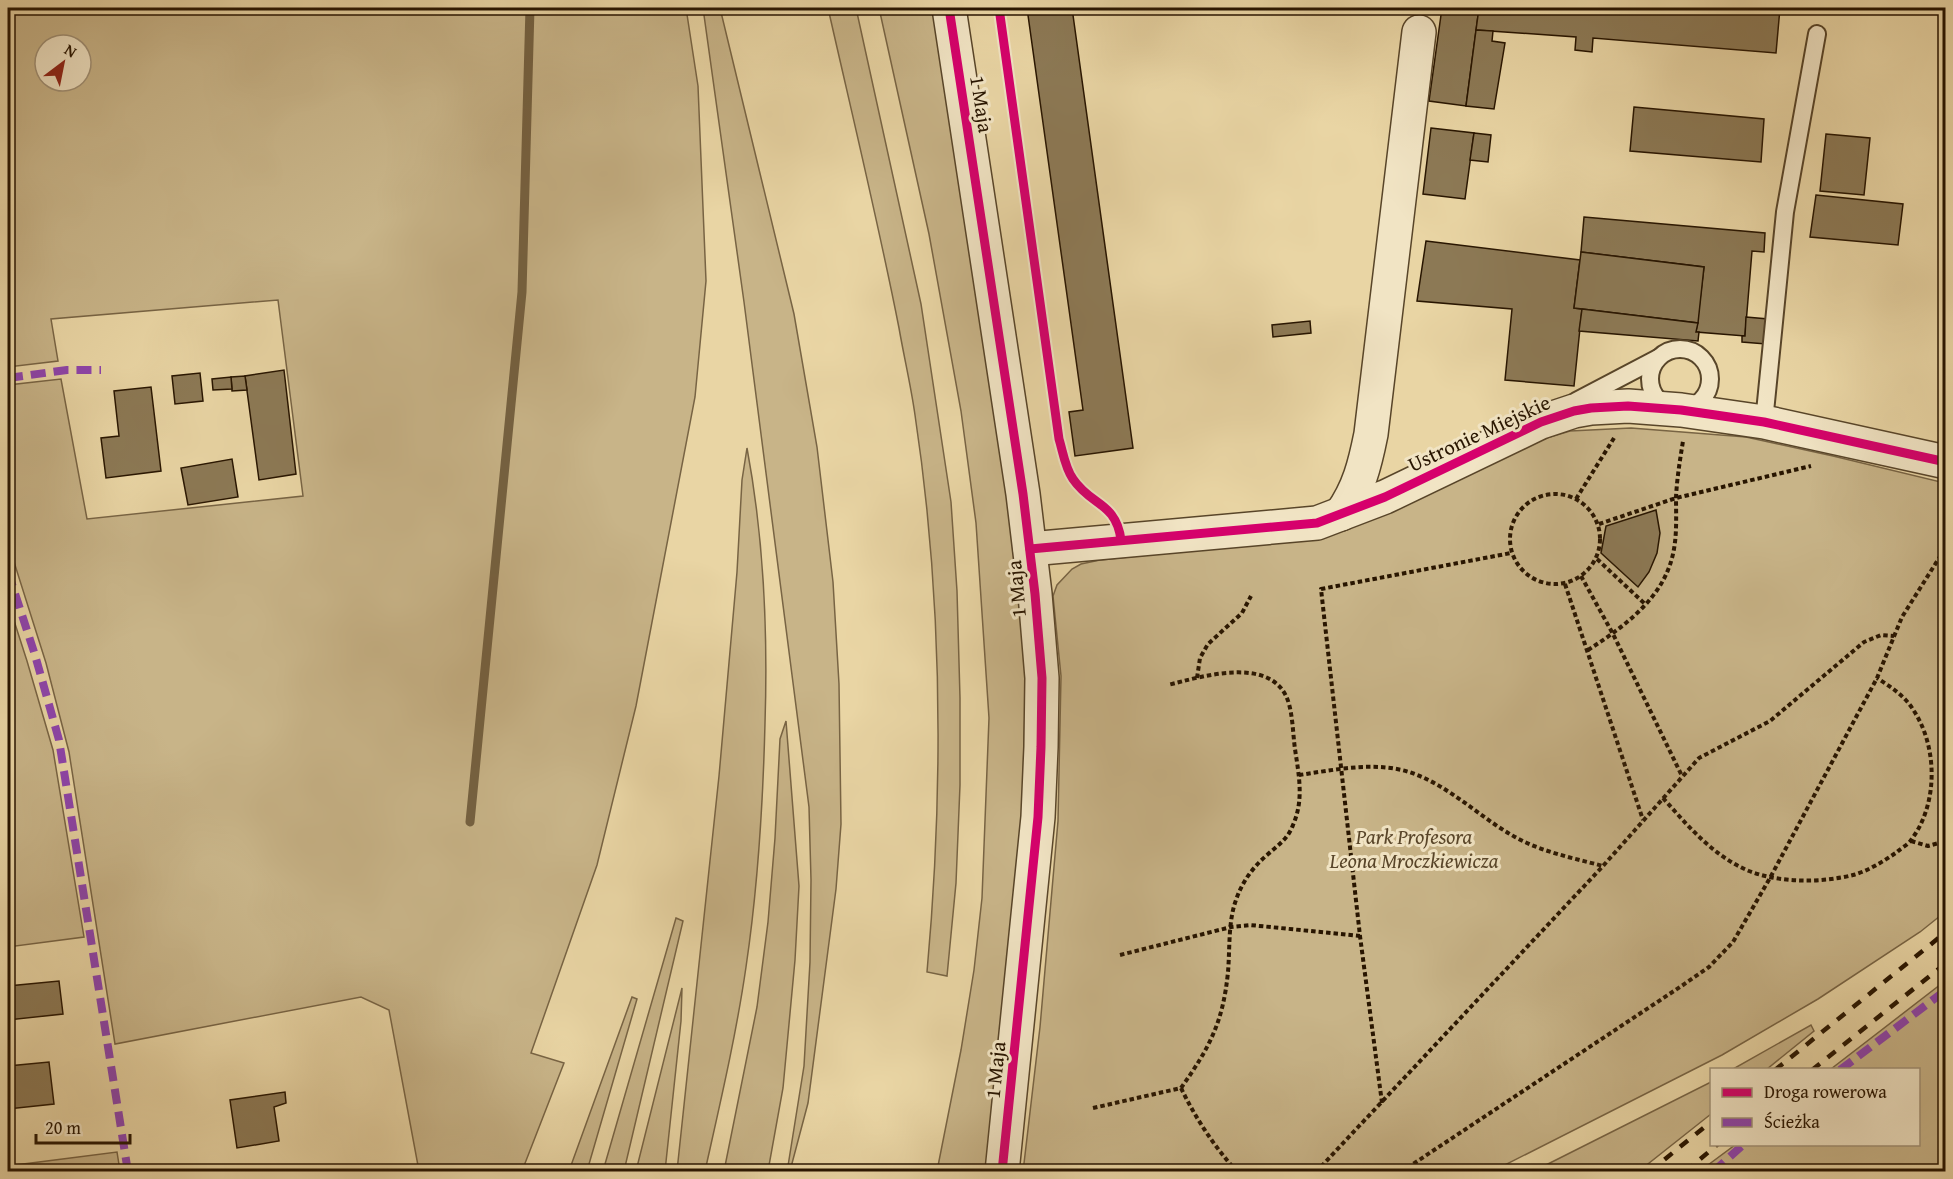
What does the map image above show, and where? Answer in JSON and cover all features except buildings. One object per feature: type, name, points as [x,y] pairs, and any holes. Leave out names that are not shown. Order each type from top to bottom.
[{"type":"street","name":"1 Maja","points":[[949,8],[1030,549],[1042,678],[1038,817],[1002,1172]]},
{"type":"street","points":[[1341,514],[1357,489],[1364,471],[1371,434],[1419,32]]},
{"type":"street","name":"Ustronie Miejskie","points":[[1030,549],[1317,523],[1385,498],[1526,429],[1574,411],[1607,406],[1681,410],[1764,422],[1946,462]]},
{"type":"lane","points":[[1764,422],[1785,212],[1818,33]]},
{"type":"lane","points":[[1526,429],[1666,352],[1675,349],[1695,352],[1708,366],[1711,376],[1710,386],[1700,403],[1681,410],[1662,403],[1655,396],[1650,377],[1658,358]]},
{"type":"path","points":[[1576,499],[1634,406]]},
{"type":"path","points":[[1588,650],[1632,618],[1660,586],[1669,568],[1677,523],[1676,498],[1683,438],[1681,410]]},
{"type":"path","points":[[1599,524],[1676,498],[1816,465]]},
{"type":"path","points":[[1557,493],[1576,499],[1584,503],[1599,524],[1601,542],[1598,557],[1590,569],[1565,584],[1551,585],[1536,580],[1523,571],[1511,553],[1511,528],[1517,514],[1527,502],[1541,495],[1557,493]]},
{"type":"path","points":[[1401,1172],[1709,967],[1733,942],[1770,878],[1877,678],[1902,617],[1946,547]]},
{"type":"path","points":[[1382,1103],[1360,936],[1322,589],[1511,553]]},
{"type":"path","points":[[1596,559],[1645,604]]},
{"type":"path","points":[[1581,576],[1682,776]]},
{"type":"path","points":[[1565,584],[1643,820]]},
{"type":"path","points":[[1197,678],[1200,658],[1208,644],[1242,613],[1251,596]]},
{"type":"path","points":[[1316,1172],[1468,1007],[1603,866],[1699,758],[1770,721],[1864,642],[1881,635],[1894,636]]},
{"type":"path","points":[[1093,1108],[1181,1088],[1203,1057],[1216,1033],[1221,1014],[1236,900],[1246,877],[1265,856],[1282,843],[1292,828],[1300,808],[1299,775],[1288,702],[1278,684],[1261,674],[1240,672],[1168,685]]},
{"type":"path","points":[[1663,798],[1697,836],[1721,856],[1748,871],[1770,878],[1817,880],[1854,875],[1885,861],[1911,841],[1927,808],[1933,768],[1928,741],[1914,711],[1896,690],[1877,678]]},
{"type":"path","points":[[1299,775],[1378,767],[1408,772],[1437,785],[1516,838],[1541,849],[1603,866]]},
{"type":"path","points":[[1911,841],[1928,846],[1946,840]]},
{"type":"path","points":[[1119,955],[1231,927],[1250,925],[1360,936]]},
{"type":"path","points":[[1181,1088],[1219,1152],[1237,1172]]},
{"type":"green space","points":[[8,8],[686,8],[698,86],[706,281],[695,397],[636,706],[597,865],[531,1053],[564,1063],[522,1171],[419,1171],[389,1010],[361,997],[115,1044],[69,752],[46,663],[8,543],[8,385],[61,379],[87,519],[303,496],[278,300],[51,319],[58,361],[8,367]]},
{"type":"green space","points":[[703,8],[720,8],[794,314],[817,447],[833,582],[839,684],[841,824],[836,889],[808,1103],[790,1171],[788,1171],[788,1166],[804,1066],[810,962],[809,807],[744,302]]},
{"type":"green space","points":[[828,8],[856,8],[921,304],[951,502],[957,591],[960,785],[956,883],[947,976],[927,972],[936,832],[938,693],[936,624],[924,485],[913,404],[891,288]]},
{"type":"green space","points":[[879,8],[934,8],[1015,550],[1026,677],[1022,816],[987,1171],[937,1171],[974,970],[982,898],[989,718],[976,523],[961,411],[929,234]]},
{"type":"green space","name":"Park Profesora Leona Mroczkiewicza","points":[[1631,428],[1746,437],[1945,483],[1945,912],[1920,932],[1818,999],[1722,1055],[1493,1171],[1023,1172],[1040,1027],[1058,821],[1061,676],[1053,596],[1057,585],[1072,569],[1081,564],[1100,560],[1324,537],[1530,443],[1570,431]]},
{"type":"green space","points":[[747,448],[761,550],[765,619],[764,753],[757,876],[737,1019],[705,1171],[677,1171],[719,776],[737,572],[742,480]]},
{"type":"green space","points":[[8,602],[53,750],[84,937],[8,947]]},
{"type":"green space","points":[[786,721],[799,886],[795,960],[783,1088],[768,1171],[724,1171],[757,1007],[768,922],[780,739]]},
{"type":"green space","points":[[676,918],[683,921],[624,1171],[603,1171]]},
{"type":"green space","points":[[1945,981],[1945,1171],[1700,1171],[1734,1146],[1920,1146],[1920,1068],[1832,1068]]},
{"type":"green space","points":[[682,988],[681,1021],[665,1171],[636,1171]]},
{"type":"green space","points":[[632,997],[637,999],[587,1171],[569,1171]]},
{"type":"green space","points":[[1811,1025],[1814,1031],[1768,1068],[1735,1068]]},
{"type":"green space","points":[[1710,1083],[1710,1115],[1639,1171],[1534,1171]]},
{"type":"green space","points":[[117,1152],[120,1171],[8,1171],[8,1166]]},
{"type":"waterway","points":[[470,822],[522,292],[530,8]]},
{"type":"railway","points":[[1777,1068],[1946,932]]},
{"type":"railway","points":[[1815,1068],[1946,963]]},
{"type":"railway","points":[[1649,1172],[1710,1123]]},
{"type":"railway","points":[[1685,1172],[1716,1146]]},
{"type":"marked path","points":[[8,378],[67,370],[101,370]]},
{"type":"marked path","points":[[8,572],[59,740],[128,1172]]},
{"type":"marked path","points":[[1843,1068],[1946,990]]},
{"type":"marked path","points":[[1713,1172],[1742,1146]]},
{"type":"cycle path","points":[[949,8],[1023,494],[1042,678],[1038,817],[1002,1172]]},
{"type":"cycle path","points":[[999,8],[1059,439],[1070,475],[1087,495],[1102,505],[1114,518],[1121,540]]},
{"type":"cycle path","points":[[1030,549],[1317,523],[1385,497],[1541,422],[1591,408],[1628,406],[1681,410],[1764,422],[1946,462]]}]
